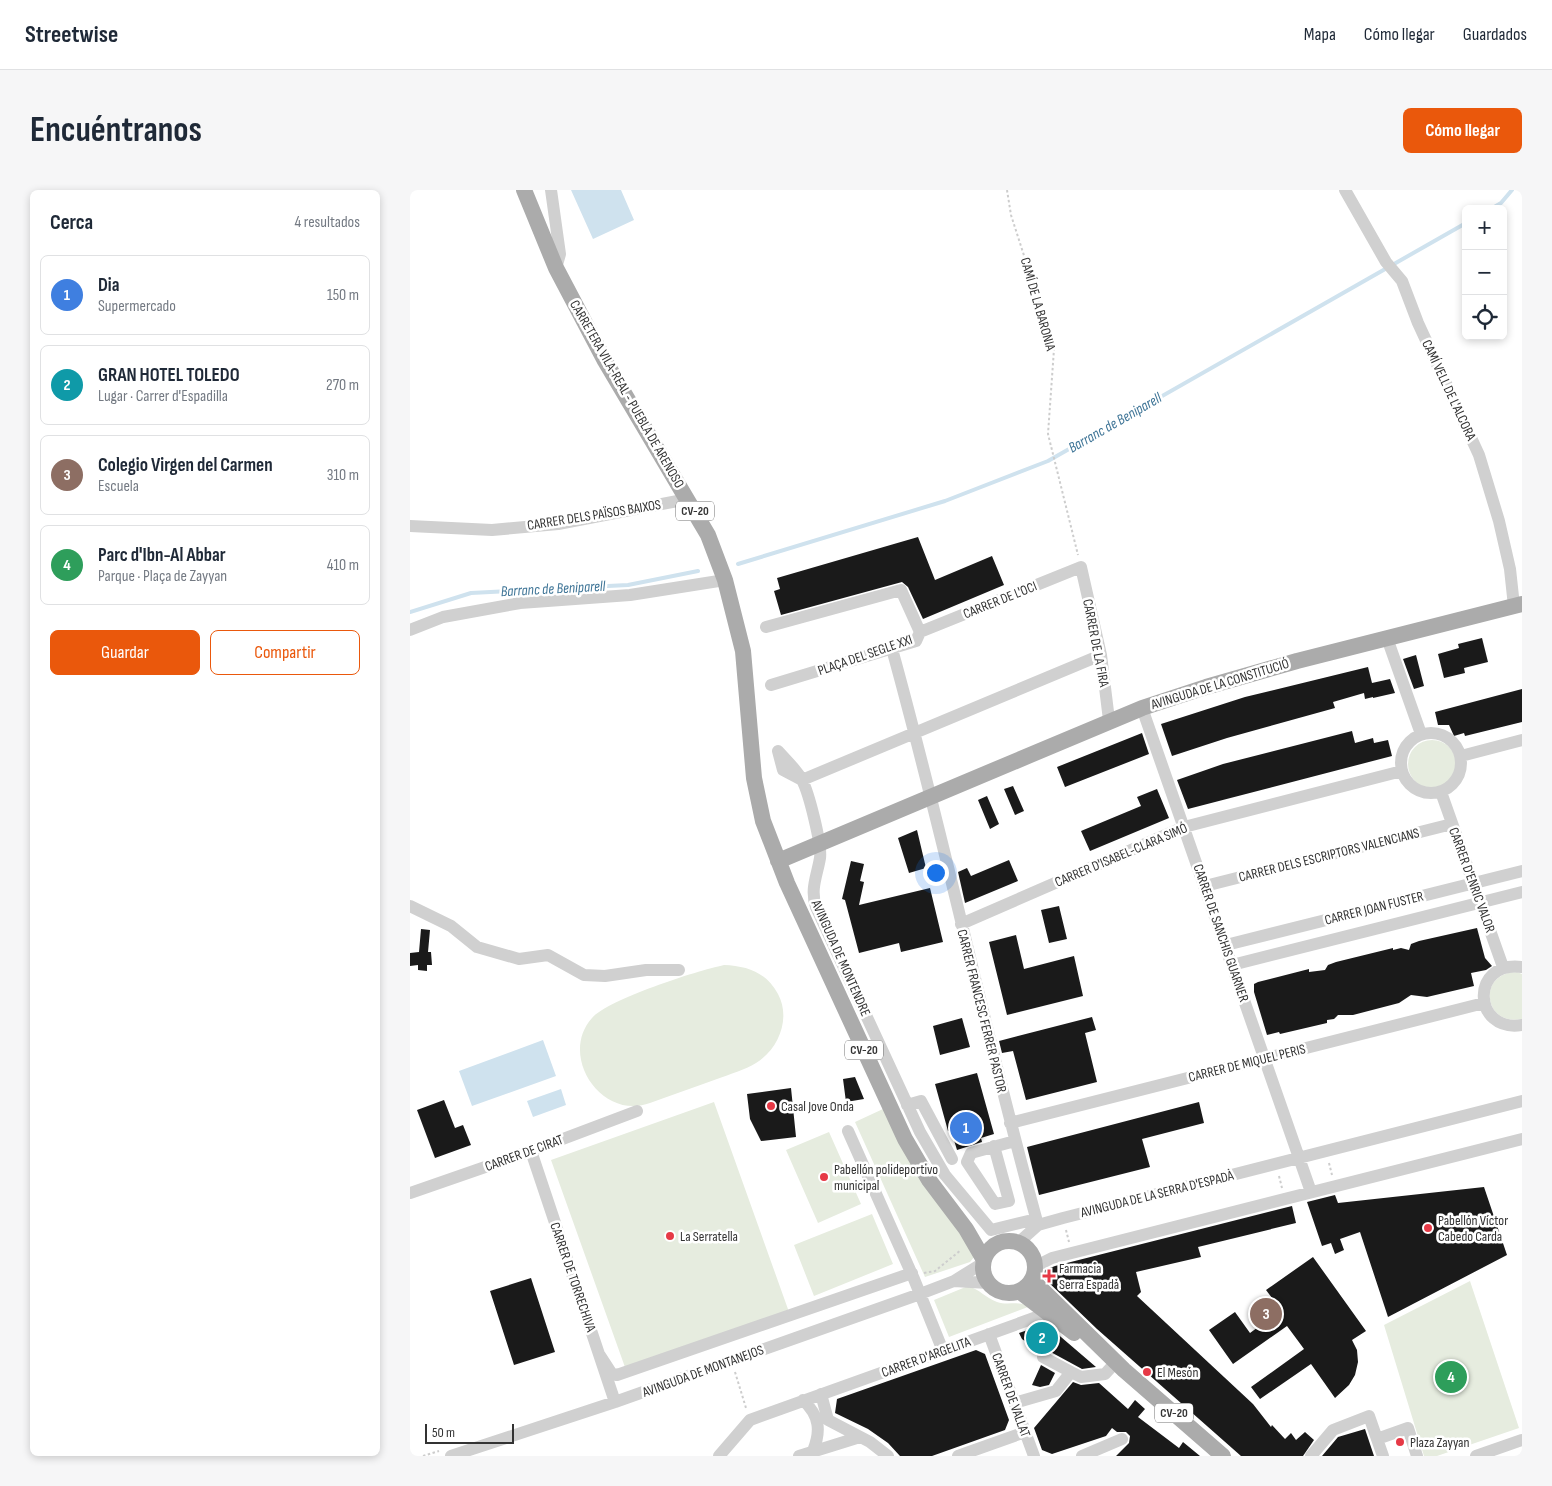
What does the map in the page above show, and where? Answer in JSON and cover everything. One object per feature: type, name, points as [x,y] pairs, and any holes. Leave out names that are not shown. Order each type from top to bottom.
[{"type":"main road","name":"CARRETERA VILA-REAL - PUEBLA DE ARENOSO","points":[[524,190],[556,268],[605,361],[708,535],[725,580],[743,651],[756,793],[763,821],[778,861]]},
{"type":"main road","name":"AVINGUDA DE LA CONSTITUCIÓ","points":[[778,861],[1109,720],[1142,708],[1206,687],[1518,605]]},
{"type":"main road","name":"AVINGUDA DE MONTENDRE","points":[[778,861],[905,1139],[929,1180],[966,1229],[983,1261]]},
{"type":"main road","name":"AVINGUDA DE MONTENDRE","points":[[966,1229],[993,1246]]},
{"type":"main road","points":[[983,1261],[993,1246],[1001,1242],[1019,1242]]},
{"type":"main road","name":"CV-20","points":[[1019,1242],[1031,1251],[1034,1273],[1119,1366]]},
{"type":"main road","name":"CV-20","points":[[983,1261],[983,1270],[988,1283],[1002,1292],[1019,1291],[1119,1366],[1223,1456]]},
{"type":"main road","points":[[1019,1291],[1034,1273]]},
{"type":"street","points":[[551,190],[560,254],[556,268]]},
{"type":"street","name":"CAMÍ VELL DE L'ALCORA","points":[[1345,190],[1386,262],[1402,281],[1418,323],[1479,455],[1500,521],[1518,605]]},
{"type":"street","name":"CARRER DELS PAÏSOS BAIXOS","points":[[410,526],[492,530],[558,524],[688,499]]},
{"type":"street","name":"CARRER DE L'OCI","points":[[920,632],[1081,567]]},
{"type":"street","name":"CARRER DE LA FIRA","points":[[1081,567],[1101,654],[1109,720]]},
{"type":"street","points":[[410,630],[442,617],[520,603],[630,595],[725,580]]},
{"type":"street","name":"PLAÇA DEL SEGLE XXI","points":[[766,628],[901,590],[920,632],[916,640],[892,649],[772,685]]},
{"type":"street","points":[[1387,638],[1421,734]]},
{"type":"street","points":[[892,649],[930,797]]},
{"type":"street","points":[[820,843],[802,780],[1101,654]]},
{"type":"street","name":"CARRER DE SANCHIS GUARNER","points":[[1142,708],[1300,1158]]},
{"type":"street","points":[[1431,733],[1445,737],[1457,747],[1460,756],[1461,765],[1455,781],[1441,792],[1431,793],[1413,787],[1402,771],[1402,753],[1413,739],[1421,734],[1431,733]]},
{"type":"street","points":[[1460,756],[1522,740]]},
{"type":"street","name":"CARRER D'ISABEL-CLARA SIMÓ","points":[[961,924],[1184,827],[1402,771]]},
{"type":"street","name":"CARRER D'ENRIC VALOR","points":[[1441,792],[1503,968]]},
{"type":"street","name":"CARRER FRANCESC FERRER PASTOR","points":[[930,797],[1010,1123],[1038,1225]]},
{"type":"street","name":"CARRER DELS ESCRIPTORS VALENCIANS","points":[[1205,886],[1452,824]]},
{"type":"street","name":"AVINGUDA DE MONTENDRE","points":[[820,843],[820,858],[812,897],[908,1105],[939,1166],[991,1230],[1028,1221],[1038,1225]]},
{"type":"street","name":"CARRER JOAN FUSTER","points":[[1226,945],[1522,871]]},
{"type":"street","name":"CARRER JOAN FUSTER","points":[[1232,965],[1522,892]]},
{"type":"street","points":[[410,906],[451,926],[477,947],[519,959],[548,955],[584,975],[604,976],[646,970],[679,970]]},
{"type":"street","points":[[1522,967],[1503,968],[1495,972],[1485,986],[1484,1003],[1494,1020],[1503,1025],[1522,1025]]},
{"type":"street","name":"CARRER DE MIQUEL PERIS","points":[[1010,1123],[1484,1003]]},
{"type":"street","points":[[908,1105],[921,1101],[952,1159]]},
{"type":"street","name":"AVINGUDA DE LA SERRA D'ESPADÀ","points":[[1019,1242],[1038,1225],[1522,1101]]},
{"type":"street","name":"CARRER DE CIRAT","points":[[410,1193],[531,1151],[637,1111]]},
{"type":"street","points":[[848,1132],[912,1273],[943,1351]]},
{"type":"street","points":[[1034,1273],[1052,1258],[1522,1138]]},
{"type":"street","points":[[994,1146],[1009,1201],[995,1204],[967,1162],[971,1153],[994,1146],[1015,1141]]},
{"type":"street","name":"CARRER DE TORRECHIVA","points":[[531,1151],[615,1402]]},
{"type":"street","points":[[939,1166],[958,1156],[969,1157]]},
{"type":"street","points":[[1300,1158],[1310,1192]]},
{"type":"street","name":"AVINGUDA DE MONTANEJOS","points":[[451,1456],[615,1402],[920,1294],[954,1281],[983,1261]]},
{"type":"street","points":[[599,1354],[612,1374],[617,1375],[912,1273]]},
{"type":"street","name":"AVINGUDA DE MONTANEJOS","points":[[954,1281],[988,1283]]},
{"type":"street","name":"CARRER D'ARGELITA","points":[[719,1456],[750,1420],[1048,1313]]},
{"type":"street","name":"CARRER DE VALLAT","points":[[989,1334],[1034,1456]]},
{"type":"street","points":[[1043,1357],[1081,1377],[1106,1374],[1119,1366]]},
{"type":"street","points":[[1014,1403],[1056,1390],[1071,1372]]},
{"type":"street","points":[[818,1450],[828,1420],[821,1394]]},
{"type":"street","points":[[804,1400],[812,1409],[820,1434],[818,1450]]},
{"type":"street","points":[[1311,1456],[1333,1430],[1369,1416],[1383,1456]]},
{"type":"street","points":[[828,1420],[860,1436],[888,1456]]},
{"type":"street","points":[[1377,1439],[1408,1428],[1415,1455]]},
{"type":"street","points":[[958,1456],[1025,1432]]},
{"type":"street","points":[[799,1456],[860,1436]]},
{"type":"street","points":[[1082,1456],[1108,1452],[1122,1439]]},
{"type":"street","points":[[1476,1456],[1516,1446]]},
{"type":"path","name":"CAMÍ DE LA BARONIA","points":[[1007,190],[1011,214],[1054,349],[1048,434],[1081,567]]},
{"type":"path","points":[[1326,1151],[1335,1186]]},
{"type":"path","points":[[1276,1164],[1285,1198]]},
{"type":"path","points":[[1063,1218],[1072,1254]]},
{"type":"path","points":[[731,1360],[750,1420]]},
{"type":"shaded area","points":[[1427,740],[1437,740],[1449,747],[1456,759],[1456,769],[1449,781],[1437,788],[1427,788],[1419,784],[1412,777],[1408,769],[1408,759],[1412,751],[1419,744]]},
{"type":"shaded area","points":[[724,965],[748,969],[762,975],[778,994],[782,1003],[783,1023],[781,1032],[771,1050],[756,1063],[742,1070],[650,1103],[632,1106],[616,1103],[602,1094],[590,1081],[583,1066],[580,1050],[583,1033],[592,1018],[601,1011],[634,994],[674,979]]},
{"type":"shaded area","points":[[1517,972],[1522,974],[1522,1019],[1509,1019],[1499,1015],[1493,1008],[1490,999],[1491,989],[1495,981],[1504,975]]},
{"type":"shaded area","name":"La Serratella","points":[[714,1102],[789,1312],[626,1370],[551,1160]]},
{"type":"shaded area","points":[[883,1109],[975,1256],[970,1262],[925,1277],[855,1122]]},
{"type":"shaded area","name":"Pabellón polideportivo municipal","points":[[829,1132],[861,1204],[818,1223],[786,1150]]},
{"type":"shaded area","points":[[872,1214],[893,1264],[814,1296],[794,1245]]},
{"type":"shaded area","points":[[1470,1281],[1519,1428],[1437,1456],[1424,1456],[1384,1325]]},
{"type":"shaded area","points":[[968,1286],[997,1302],[1021,1304],[1028,1307],[949,1337],[934,1300]]},
{"type":"water","points":[[571,190],[621,190],[634,220],[593,239]]},
{"type":"water","points":[[543,1040],[556,1076],[472,1106],[459,1071]]},
{"type":"water","points":[[561,1089],[566,1105],[533,1117],[527,1101]]},
{"type":"building","points":[[918,537],[935,580],[992,556],[1004,585],[923,619],[908,587],[902,582],[781,615],[774,591],[780,589],[777,578]]},
{"type":"building","points":[[1482,638],[1488,662],[1464,668],[1465,673],[1444,678],[1438,654],[1459,648],[1458,644]]},
{"type":"building","points":[[1416,655],[1424,686],[1414,689],[1403,659]]},
{"type":"building","points":[[1368,667],[1372,683],[1390,679],[1395,693],[1365,699],[1364,693],[1333,702],[1335,708],[1227,738],[1172,756],[1161,724],[1245,697]]},
{"type":"building","points":[[1522,689],[1522,722],[1465,736],[1464,733],[1454,736],[1449,725],[1438,725],[1435,712]]},
{"type":"building","points":[[1352,731],[1355,743],[1373,738],[1374,743],[1388,740],[1392,756],[1188,809],[1177,780],[1223,764]]},
{"type":"building","points":[[1142,733],[1149,754],[1065,787],[1057,767]]},
{"type":"building","points":[[1013,786],[1024,811],[1015,815],[1004,789]]},
{"type":"building","points":[[1157,789],[1169,818],[1090,851],[1081,831],[1141,806],[1137,797]]},
{"type":"building","points":[[987,796],[999,824],[990,829],[978,800]]},
{"type":"building","points":[[917,830],[926,868],[909,873],[898,838]]},
{"type":"building","points":[[1009,860],[1018,881],[965,903],[958,872],[967,868],[971,876]]},
{"type":"building","points":[[851,861],[864,864],[860,881],[864,882],[859,905],[930,888],[943,942],[901,952],[899,943],[859,953],[845,900],[842,899]]},
{"type":"building","points":[[1059,906],[1067,939],[1049,943],[1041,910]]},
{"type":"building","points":[[1477,928],[1485,958],[1492,966],[1486,970],[1471,973],[1474,986],[1427,997],[1411,995],[1399,1003],[1353,1015],[1338,1015],[1334,1019],[1327,1020],[1327,1023],[1280,1034],[1279,1032],[1267,1035],[1254,992],[1254,984],[1309,969],[1309,972],[1325,970],[1328,965],[1336,962],[1393,948],[1393,950],[1401,948],[1409,950],[1411,944],[1419,941]]},
{"type":"building","points":[[421,929],[430,930],[428,952],[431,952],[432,965],[427,965],[427,971],[418,970],[418,965],[410,966],[410,953],[419,952]]},
{"type":"building","points":[[1016,935],[1024,969],[1074,956],[1083,996],[1007,1015],[989,942]]},
{"type":"building","points":[[1092,1017],[1096,1030],[1085,1033],[1097,1082],[1026,1100],[1013,1051],[1002,1053],[999,1041]]},
{"type":"building","points":[[962,1018],[970,1047],[940,1055],[933,1026]]},
{"type":"building","points":[[977,1073],[994,1134],[981,1138],[982,1142],[957,1150],[951,1130],[948,1131],[935,1084]]},
{"type":"building","points":[[855,1077],[864,1099],[846,1102],[843,1079]]},
{"type":"building","name":"Casal Jove Onda","points":[[791,1088],[796,1137],[761,1141],[750,1119],[747,1094]]},
{"type":"building","points":[[444,1100],[455,1128],[463,1125],[471,1145],[435,1158],[417,1110]]},
{"type":"building","points":[[1199,1102],[1204,1123],[1142,1139],[1150,1167],[1039,1195],[1027,1147]]},
{"type":"building","name":"Pabellón Víctor Cabedo Carda","points":[[1484,1187],[1507,1255],[1388,1317],[1360,1232],[1340,1239],[1344,1250],[1335,1254],[1331,1243],[1322,1246],[1307,1202],[1335,1195],[1338,1203]]},
{"type":"building","points":[[1292,1206],[1296,1223],[1198,1247],[1201,1257],[1136,1272],[1141,1292],[1137,1296],[1253,1404],[1271,1427],[1272,1425],[1285,1439],[1291,1433],[1296,1440],[1305,1432],[1314,1440],[1303,1456],[1241,1456],[1097,1329],[1044,1278],[1045,1270],[1055,1266]]},
{"type":"building","points":[[1313,1257],[1366,1331],[1352,1340],[1357,1350],[1358,1362],[1355,1375],[1349,1385],[1335,1398],[1311,1364],[1260,1399],[1251,1387],[1304,1349],[1287,1326],[1233,1364],[1209,1330],[1235,1312],[1250,1333],[1281,1310],[1266,1290]]},
{"type":"building","points":[[531,1278],[555,1352],[514,1365],[490,1291]]},
{"type":"building","points":[[1045,1324],[1096,1367],[1082,1369],[1047,1350],[1038,1351],[1022,1339],[1019,1333]]},
{"type":"building","points":[[976,1350],[985,1354],[1009,1420],[1005,1430],[932,1456],[900,1456],[888,1443],[868,1429],[835,1413],[837,1399]]},
{"type":"building","points":[[1041,1365],[1055,1373],[1049,1385],[1040,1387],[1032,1385]]},
{"type":"building","points":[[1073,1382],[1081,1385],[1099,1383],[1128,1409],[1135,1400],[1145,1409],[1138,1417],[1179,1448],[1183,1442],[1200,1456],[1116,1456],[1129,1443],[1130,1436],[1126,1432],[1117,1432],[1112,1428],[1106,1436],[1052,1454],[1042,1450],[1034,1428]]},
{"type":"building","points":[[1365,1429],[1374,1456],[1322,1456],[1338,1437]]},
{"type":"waterway","name":"Barranc de Beniparell","points":[[1498,205],[1512,190]]},
{"type":"waterway","name":"Barranc de Beniparell","points":[[738,564],[945,501],[1048,461],[1462,225]]},
{"type":"waterway","name":"Barranc de Beniparell","points":[[410,612],[471,593],[628,585],[698,571]]},
{"type":"place","name":"Casal Jove Onda","points":[[771,1106]]},
{"type":"place","name":"Dia","points":[[966,1128]]},
{"type":"place","name":"Pabellón polideportivo municipal","points":[[824,1177]]},
{"type":"place","name":"Pabellón Víctor Cabedo Carda","points":[[1428,1228]]},
{"type":"place","name":"La Serratella","points":[[670,1236]]},
{"type":"place","name":"Farmacia Serra Espadà","points":[[1049,1276]]},
{"type":"place","name":"Colegio Virgen del Carmen","points":[[1266,1314]]},
{"type":"place","name":"GRAN HOTEL TOLEDO","points":[[1042,1338]]},
{"type":"place","name":"El Mesón","points":[[1147,1372]]},
{"type":"place","name":"Parc d'Ibn-Al Abbar","points":[[1451,1377]]},
{"type":"place","name":"Plaza Zayyan","points":[[1400,1442]]}]
